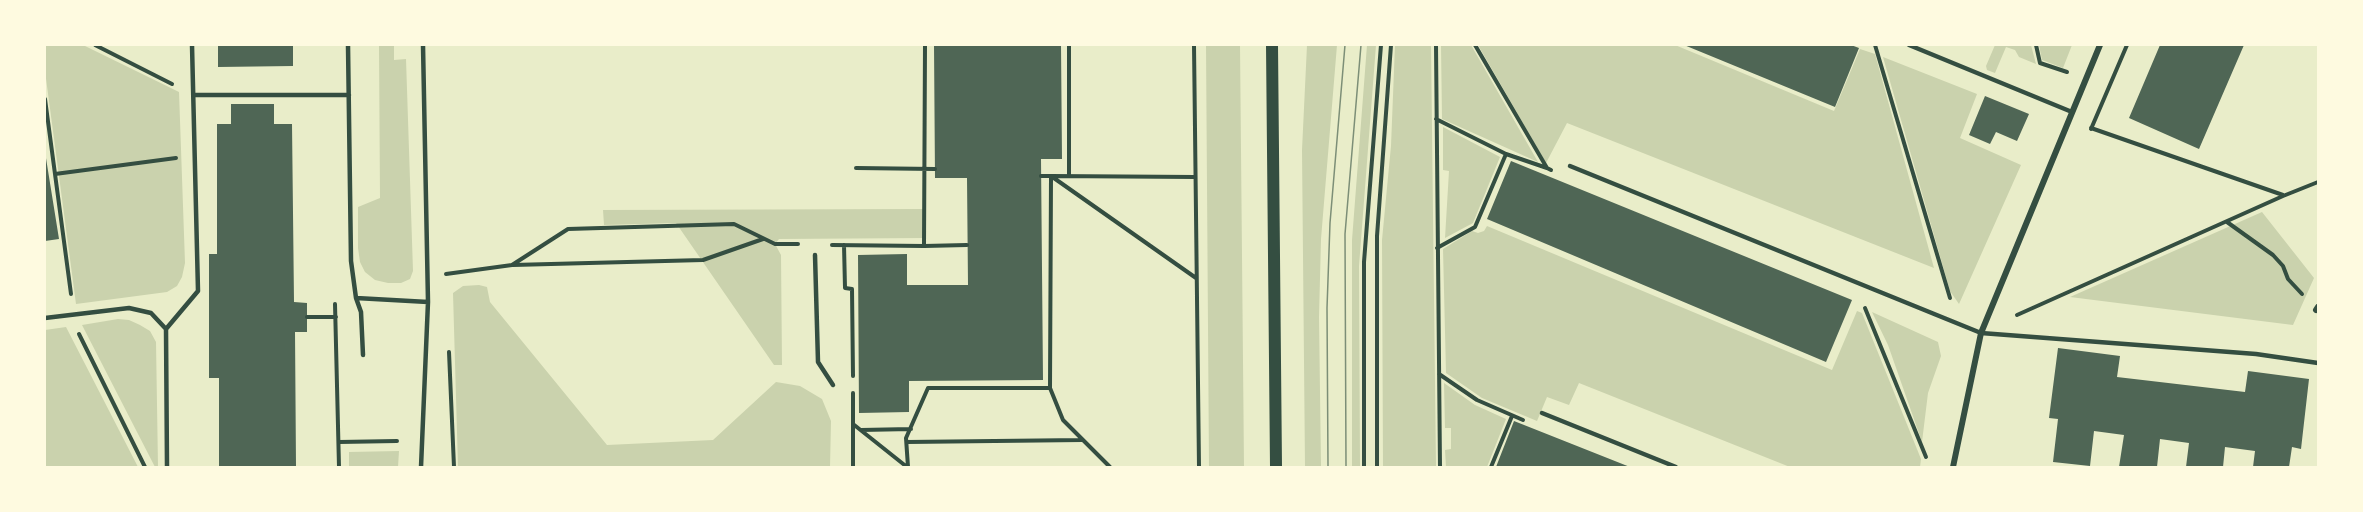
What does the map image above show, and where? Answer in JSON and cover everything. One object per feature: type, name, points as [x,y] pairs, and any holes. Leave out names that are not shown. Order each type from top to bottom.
[{"type":"main road","points":[[1272,45],[1276,467]]},
{"type":"street","points":[[1953,467],[1981,333],[2100,45]]},
{"type":"lane","points":[[167,467],[166,329],[198,291],[192,45]]},
{"type":"lane","points":[[348,45],[351,261],[356,298],[361,312],[363,355]]},
{"type":"lane","points":[[421,467],[428,302],[423,45]]},
{"type":"lane","points":[[1910,45],[2072,112]]},
{"type":"lane","points":[[194,95],[349,95]]},
{"type":"lane","points":[[1570,166],[1981,333],[2256,354],[2318,363]]},
{"type":"lane","points":[[815,255],[818,362],[833,385]]},
{"type":"lane","points":[[356,298],[428,302]]},
{"type":"lane","points":[[45,318],[129,308],[151,313],[166,329]]},
{"type":"lane","points":[[1542,413],[1676,467]]},
{"type":"path","points":[[95,45],[194,95]]},
{"type":"path","points":[[924,246],[925,45]]},
{"type":"path","points":[[1069,45],[1069,176]]},
{"type":"path","points":[[1194,45],[1199,467]]},
{"type":"path","points":[[1364,467],[1364,262],[1380,45]]},
{"type":"path","points":[[1377,467],[1377,236],[1391,45]]},
{"type":"path","points":[[1436,45],[1440,467]]},
{"type":"path","points":[[1875,45],[1952,304]]},
{"type":"path","points":[[2065,77],[2072,63]]},
{"type":"path","points":[[45,99],[76,327],[146,467]]},
{"type":"path","points":[[1436,119],[1506,154],[1546,168],[1570,166]]},
{"type":"path","points":[[2091,128],[2283,196]]},
{"type":"path","points":[[1437,248],[1475,227],[1506,154]]},
{"type":"path","points":[[55,174],[195,156]]},
{"type":"path","points":[[856,168],[935,169]]},
{"type":"path","points":[[1041,176],[1195,177]]},
{"type":"path","points":[[1052,176],[1196,278]]},
{"type":"path","points":[[1052,176],[1050,388],[1062,420],[1110,467]]},
{"type":"path","points":[[2011,318],[2318,182]]},
{"type":"path","points":[[2226,222],[2273,255],[2283,266],[2288,279],[2317,308]]},
{"type":"path","points":[[512,265],[568,229],[734,224],[774,244],[804,244]]},
{"type":"path","points":[[446,274],[512,265],[703,260],[764,239]]},
{"type":"path","points":[[824,245],[968,245]]},
{"type":"path","points":[[844,245],[845,288],[852,289]]},
{"type":"path","points":[[1862,300],[1926,457]]},
{"type":"path","points":[[307,317],[335,317]]},
{"type":"path","points":[[1439,374],[1477,400],[1502,411]]},
{"type":"path","points":[[908,467],[907,442],[928,388],[1050,388]]},
{"type":"path","points":[[1491,467],[1512,416]]},
{"type":"path","points":[[853,423],[908,467]]},
{"type":"path","points":[[861,430],[911,429]]},
{"type":"path","points":[[907,442],[1082,440]]},
{"type":"path","points":[[339,442],[397,441]]},
{"type":"green space","points":[[45,45],[83,45],[179,92],[185,263],[177,286],[167,292],[76,304],[45,71]]},
{"type":"green space","points":[[379,45],[394,45],[394,60],[406,59],[413,271],[410,279],[401,283],[375,280],[365,272],[360,262],[358,248],[358,207],[380,198]]},
{"type":"green space","points":[[1206,45],[1240,45],[1244,467],[1209,467]]},
{"type":"green space","points":[[1307,45],[1337,45],[1321,239],[1319,317],[1321,467],[1305,467],[1302,150]]},
{"type":"green space","points":[[1367,45],[1376,45],[1359,266],[1360,467],[1352,467],[1352,240]]},
{"type":"green space","points":[[1395,45],[1431,45],[1436,467],[1383,467],[1382,240],[1391,146]]},
{"type":"green space","points":[[1441,45],[1471,45],[1538,162],[1442,119]]},
{"type":"green space","points":[[1478,45],[1675,45],[1834,111],[1860,49],[1875,54],[1934,268],[1567,123],[1546,163]]},
{"type":"green space","points":[[1995,45],[2031,45],[2036,64],[2019,57],[2015,50],[2006,47],[1995,73],[1987,70],[1986,66]]},
{"type":"green space","points":[[2039,45],[2072,45],[2063,68],[2042,60]]},
{"type":"green space","points":[[1883,57],[1977,94],[1960,138],[2021,165],[1959,304],[1950,291]]},
{"type":"green space","points":[[1443,127],[1500,157],[1473,223],[1445,238],[1449,171],[1443,170]]},
{"type":"green space","points":[[925,209],[925,238],[779,239],[775,244],[781,255],[782,365],[774,365],[676,223],[604,225],[603,210]]},
{"type":"green space","points":[[2262,212],[2314,278],[2293,325],[2070,297]]},
{"type":"green space","points":[[1487,226],[1832,370],[1857,311],[1862,313],[1921,459],[1920,467],[1790,467],[1579,383],[1569,405],[1547,397],[1537,421],[1482,398],[1446,373],[1443,249],[1472,231],[1478,233],[1484,231]]},
{"type":"green space","points":[[463,286],[487,287],[490,302],[607,445],[713,440],[776,382],[800,386],[822,399],[831,421],[830,467],[458,467],[453,293]]},
{"type":"green space","points":[[1872,312],[1938,342],[1941,356],[1928,393],[1922,442],[1888,345]]},
{"type":"green space","points":[[118,319],[129,320],[150,331],[156,342],[158,467],[155,467],[82,325]]},
{"type":"green space","points":[[66,327],[138,467],[45,467],[45,330]]},
{"type":"green space","points":[[1444,383],[1475,405],[1506,419],[1487,467],[1446,467],[1445,450],[1451,449],[1451,428],[1445,428]]},
{"type":"green space","points":[[399,451],[398,467],[349,467],[349,452]]},
{"type":"building","points":[[218,45],[293,45],[293,66],[218,67]]},
{"type":"building","points":[[934,45],[1061,45],[1062,159],[1041,159],[1043,380],[909,381],[909,412],[859,413],[858,255],[907,254],[907,285],[968,285],[967,178],[935,178]]},
{"type":"building","points":[[1684,45],[1851,45],[1859,48],[1835,107]]},
{"type":"building","points":[[2160,45],[2244,45],[2199,149],[2129,118]]},
{"type":"building","points":[[1985,96],[2029,114],[2017,141],[1996,132],[1990,144],[1969,135]]},
{"type":"building","points":[[231,104],[274,104],[274,124],[292,124],[294,302],[307,303],[307,332],[295,332],[296,467],[219,467],[219,378],[209,378],[209,254],[217,254],[217,124],[231,124]]},
{"type":"building","points":[[45,152],[59,239],[45,241]]},
{"type":"building","points":[[1511,161],[1852,300],[1826,362],[1487,219]]},
{"type":"building","points":[[2058,348],[2120,356],[2117,377],[2245,392],[2248,371],[2309,379],[2301,449],[2292,447],[2289,467],[2253,467],[2255,451],[2225,447],[2223,467],[2186,467],[2189,443],[2160,439],[2157,467],[2119,467],[2124,435],[2094,431],[2090,466],[2053,462],[2058,419],[2049,418]]},
{"type":"building","points":[[1514,421],[1630,467],[1496,467]]},
{"type":"tram line","points":[[1328,467],[1327,308],[1330,223],[1345,45]]},
{"type":"tram line","points":[[1346,467],[1345,234],[1361,45]]}]
